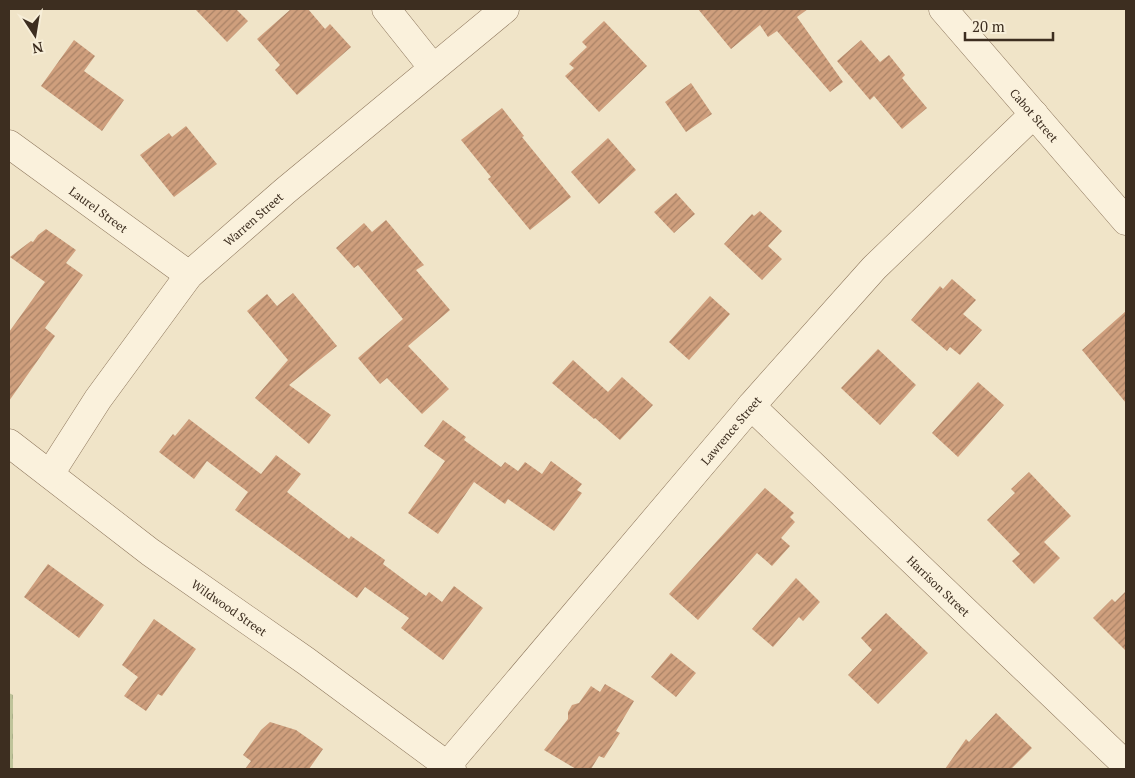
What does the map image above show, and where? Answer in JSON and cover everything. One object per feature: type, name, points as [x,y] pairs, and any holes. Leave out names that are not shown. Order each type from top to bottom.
[{"type":"street","points":[[386,9],[433,68]]},
{"type":"street","name":"Warren Street","points":[[50,474],[98,400],[190,275],[285,191],[505,9]]},
{"type":"street","name":"Cabot Street","points":[[943,9],[1126,221]]},
{"type":"street","name":"Lawrence Street","points":[[448,768],[751,406],[874,268],[1034,114]]},
{"type":"street","name":"Laurel Street","points":[[9,144],[190,275]]},
{"type":"street","name":"Harrison Street","points":[[751,406],[1126,765]]},
{"type":"street","name":"Wildwood Street","points":[[9,443],[150,552],[306,661],[448,768]]},
{"type":"green space","points":[[9,693],[13,695],[13,769],[9,769]]},
{"type":"building","points":[[195,9],[236,9],[248,21],[227,42]]},
{"type":"building","points":[[291,9],[308,9],[325,29],[330,24],[351,47],[297,95],[275,70],[280,65],[257,39]]},
{"type":"building","points":[[698,9],[808,9],[797,17],[843,82],[830,92],[777,31],[768,37],[760,25],[731,49]]},
{"type":"building","points":[[604,21],[647,66],[599,112],[565,76],[574,68],[569,64],[587,47],[582,42]]},
{"type":"building","points":[[74,40],[95,56],[84,71],[124,100],[102,131],[41,86]]},
{"type":"building","points":[[861,40],[880,62],[889,55],[905,75],[902,78],[927,108],[902,129],[874,96],[870,100],[837,61]]},
{"type":"building","points":[[691,83],[712,114],[686,132],[665,102]]},
{"type":"building","points":[[502,108],[524,136],[522,137],[571,197],[530,230],[488,179],[491,177],[461,140]]},
{"type":"building","points":[[186,126],[217,164],[174,197],[140,155],[169,133],[172,137]]},
{"type":"building","points":[[608,138],[636,170],[599,204],[571,172]]},
{"type":"building","points":[[676,193],[695,214],[674,233],[654,212]]},
{"type":"building","points":[[760,211],[782,231],[768,246],[782,259],[762,280],[724,244],[752,214],[754,216]]},
{"type":"building","points":[[386,220],[424,265],[416,270],[450,310],[408,346],[449,389],[422,414],[387,378],[380,384],[358,358],[403,319],[358,265],[354,268],[336,248],[364,223],[372,232]]},
{"type":"building","points":[[46,229],[76,250],[66,263],[83,275],[45,328],[55,336],[9,401],[9,332],[45,282],[10,257],[31,241],[33,242]]},
{"type":"building","points":[[952,279],[976,300],[963,314],[982,330],[960,355],[950,347],[947,351],[911,320],[940,286],[943,289]]},
{"type":"building","points":[[293,293],[337,346],[289,385],[331,415],[309,444],[255,398],[288,360],[247,311],[267,294],[277,306]]},
{"type":"building","points":[[710,296],[730,314],[689,360],[669,342]]},
{"type":"building","points":[[1126,311],[1126,403],[1082,350]]},
{"type":"building","points":[[878,349],[916,385],[880,425],[841,388]]},
{"type":"building","points":[[573,360],[608,392],[622,377],[653,405],[620,440],[552,383]]},
{"type":"building","points":[[978,382],[1004,405],[958,457],[932,433]]},
{"type":"building","points":[[189,419],[261,474],[276,455],[301,474],[287,492],[349,539],[351,536],[385,560],[383,564],[426,596],[429,592],[442,602],[454,586],[483,608],[443,660],[401,628],[409,618],[365,587],[357,598],[235,510],[248,492],[207,461],[194,479],[159,452],[173,434],[175,436]]},
{"type":"building","points":[[443,420],[466,437],[464,440],[501,467],[505,462],[518,471],[525,462],[542,474],[551,461],[582,484],[577,490],[582,493],[554,531],[508,499],[505,504],[474,482],[438,534],[408,513],[445,461],[424,446]]},
{"type":"building","points":[[1029,472],[1071,516],[1044,542],[1060,558],[1034,584],[1012,561],[1020,554],[987,520],[1015,493],[1011,489]]},
{"type":"building","points":[[765,488],[794,513],[790,517],[795,522],[781,538],[790,546],[772,566],[757,553],[698,620],[669,594]]},
{"type":"building","points":[[48,564],[104,605],[79,638],[24,597]]},
{"type":"building","points":[[796,578],[820,602],[803,621],[799,617],[773,647],[752,629]]},
{"type":"building","points":[[1126,591],[1126,651],[1093,618],[1112,599],[1115,602]]},
{"type":"building","points":[[886,613],[928,653],[878,704],[848,675],[872,650],[861,638]]},
{"type":"building","points":[[154,619],[196,649],[162,696],[158,694],[146,711],[124,696],[138,677],[122,665]]},
{"type":"building","points":[[671,653],[696,673],[676,697],[651,677]]},
{"type":"building","points":[[605,684],[634,701],[616,731],[620,733],[604,758],[599,756],[591,769],[576,769],[544,750],[568,719],[568,712],[572,705],[579,703],[591,686],[600,692]]},
{"type":"building","points":[[996,713],[1032,748],[1011,769],[945,769],[966,739],[969,742]]},
{"type":"building","points":[[270,722],[296,730],[323,749],[309,769],[245,769],[251,761],[243,755],[261,730]]}]
